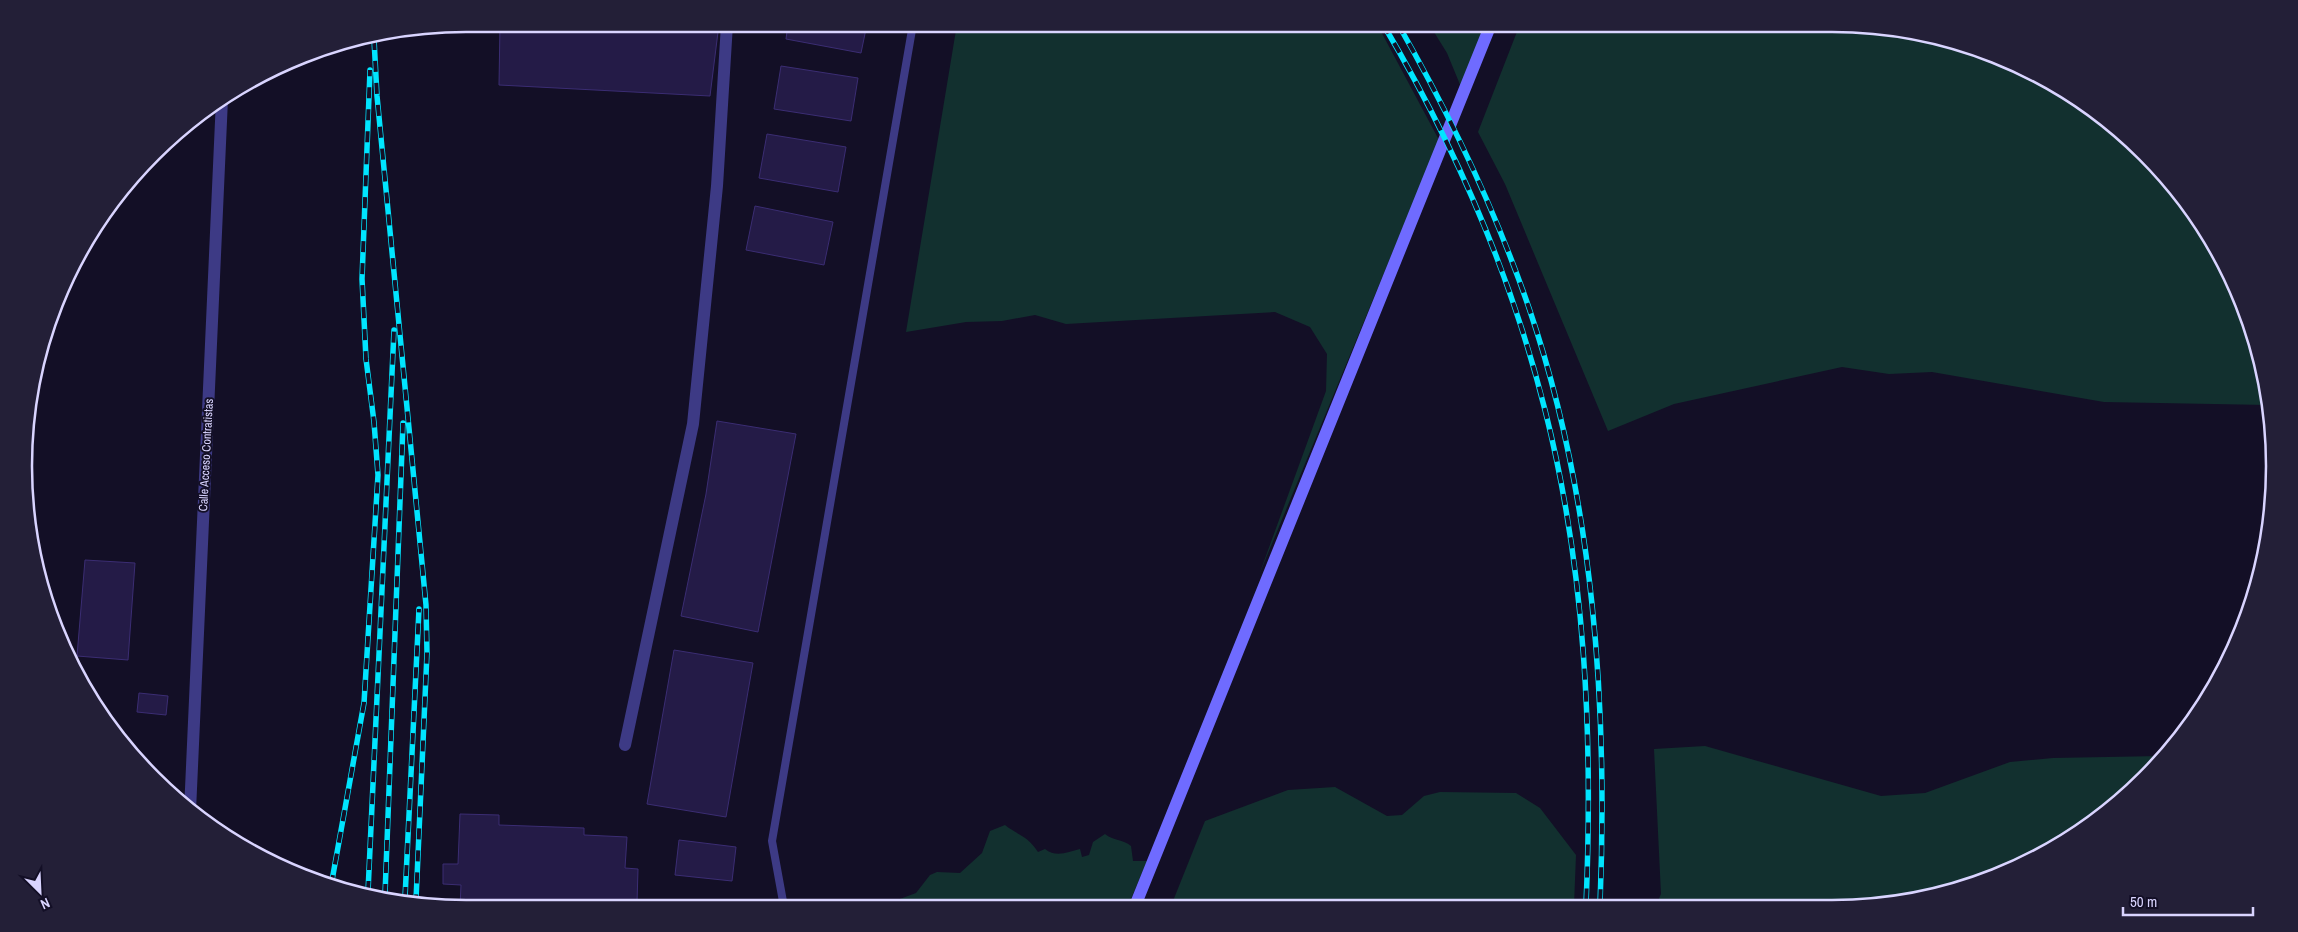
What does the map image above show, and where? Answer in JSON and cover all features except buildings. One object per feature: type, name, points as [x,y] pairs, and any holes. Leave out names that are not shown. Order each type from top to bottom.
[{"type":"main road","points":[[1137,900],[1489,32]]},
{"type":"street","points":[[625,745],[692,424],[717,186],[727,32]]},
{"type":"street","name":"Calle Acceso Contratistas","points":[[190,801],[222,108]]},
{"type":"lane","points":[[783,900],[772,841],[912,32]]},
{"type":"green space","points":[[956,32],[1381,32],[1439,140],[1259,575],[1326,391],[1327,354],[1310,327],[1275,312],[1066,324],[1035,315],[1002,321],[966,322],[906,332]]},
{"type":"green space","points":[[1434,32],[1482,32],[1461,87],[1447,53]]},
{"type":"green space","points":[[1517,32],[1860,33],[1889,36],[1944,47],[1998,65],[2049,91],[2096,122],[2139,159],[2176,202],[2207,249],[2233,300],[2251,354],[2261,405],[2104,402],[1932,372],[1889,374],[1842,367],[1674,404],[1608,431],[1505,184],[1478,132]]},
{"type":"green space","points":[[1705,746],[1881,796],[1925,793],[2010,762],[2053,758],[2154,756],[2139,773],[2096,810],[2049,841],[1998,867],[1944,885],[1889,896],[1860,899],[1658,900],[1661,894],[1654,749]]},
{"type":"green space","points":[[1335,787],[1387,816],[1402,815],[1424,796],[1440,792],[1516,793],[1540,808],[1576,855],[1574,900],[1173,900],[1205,821],[1288,790]]},
{"type":"green space","points":[[1005,825],[1027,839],[1038,852],[1045,849],[1049,852],[1062,854],[1080,849],[1082,857],[1089,855],[1093,842],[1105,834],[1131,846],[1133,861],[1147,861],[1131,900],[897,900],[916,893],[930,875],[937,872],[960,873],[982,853],[990,831]]},
{"type":"railway","points":[[1388,32],[1409,69],[1456,163],[1498,260],[1531,359],[1559,471],[1570,532],[1584,656],[1588,780],[1586,900]]},
{"type":"railway","points":[[1402,32],[1436,93],[1502,235],[1529,308],[1551,380],[1569,454],[1582,528],[1592,603],[1598,679],[1602,830],[1600,900]]},
{"type":"railway","points":[[374,43],[377,96],[426,605],[427,653],[416,897]]},
{"type":"railway","points":[[332,878],[364,703],[378,475],[366,359],[362,279],[370,70]]},
{"type":"railway","points":[[368,888],[394,330]]},
{"type":"railway","points":[[385,892],[403,423]]},
{"type":"railway","points":[[405,895],[419,609]]}]
